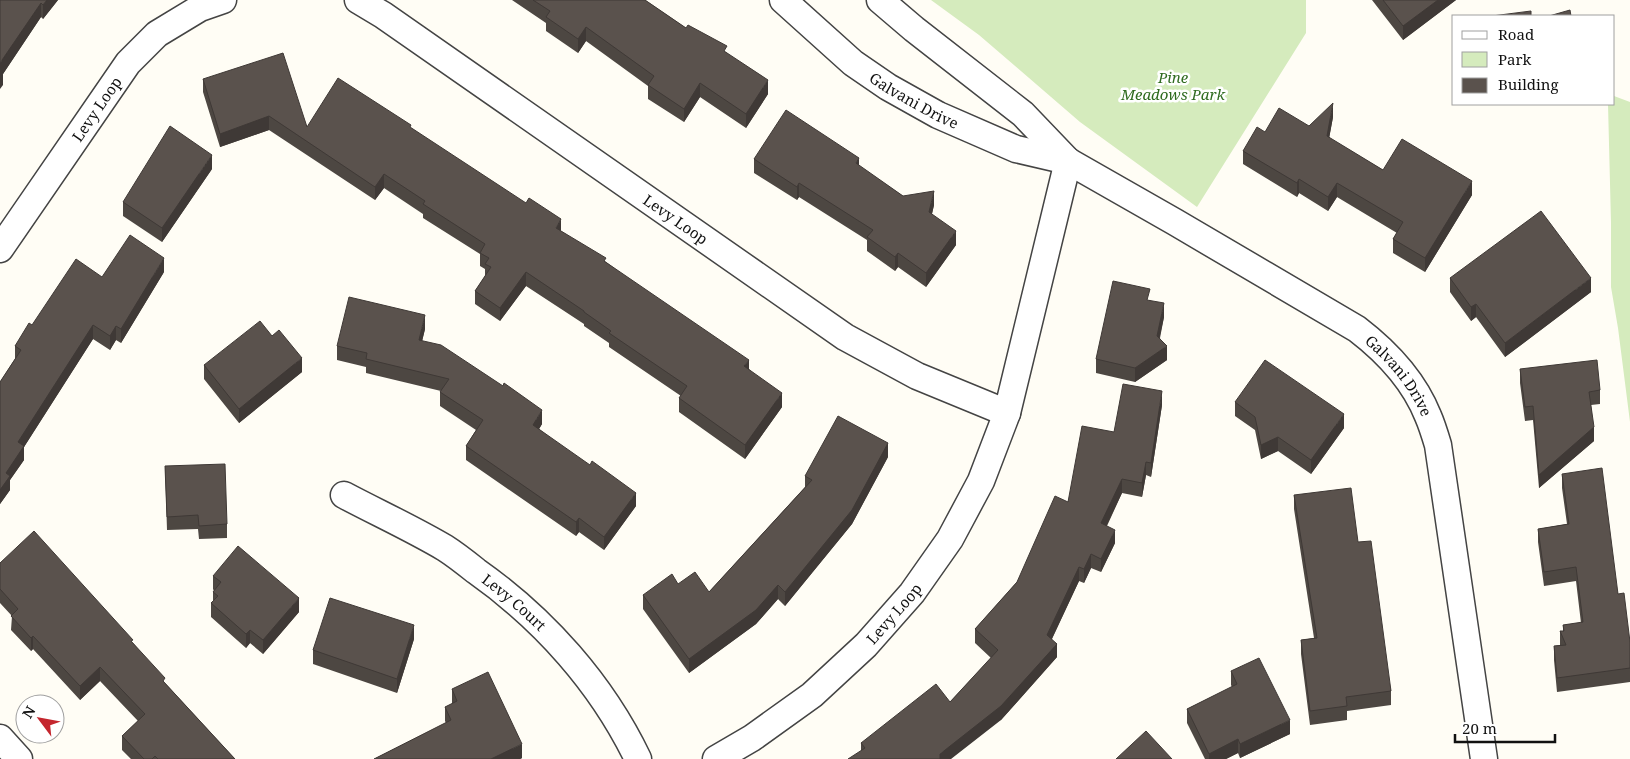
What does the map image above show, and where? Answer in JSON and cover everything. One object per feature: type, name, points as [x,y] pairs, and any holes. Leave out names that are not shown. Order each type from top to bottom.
[{"type":"street","name":"Levy Loop","points":[[0,249],[128,63],[157,34],[200,8],[223,0]]},
{"type":"street","name":"Levy Loop","points":[[358,0],[383,15],[845,337],[916,376],[1008,413]]},
{"type":"street","name":"Galvani Drive","points":[[783,0],[853,63],[888,87],[929,111],[1016,149],[1068,161]]},
{"type":"street","name":"Galvani Drive","points":[[880,0],[1023,114],[1068,161],[1357,329],[1376,344],[1409,380],[1428,415],[1438,445],[1484,759]]},
{"type":"street","name":"Levy Loop","points":[[716,759],[752,738],[812,695],[866,645],[912,593],[950,539],[982,481],[1008,413],[1068,161]]},
{"type":"street","name":"Levy Court","points":[[344,495],[446,549],[501,588],[551,634],[592,682],[626,733],[638,759]]},
{"type":"street","points":[[0,738],[19,759]]},
{"type":"green space","name":"Pine Meadows Park","points":[[931,0],[1306,0],[1306,33],[1197,207],[1080,122],[979,35]]},
{"type":"green space","points":[[1615,96],[1630,102],[1630,422],[1611,287],[1608,105],[1615,105]]},
{"type":"building","points":[[0,0],[47,0],[43,5],[41,3],[0,63]]},
{"type":"building","points":[[533,0],[645,0],[686,28],[688,25],[727,46],[724,51],[768,80],[746,114],[700,83],[684,109],[648,85],[654,76],[586,27],[578,39],[546,17],[550,11]]},
{"type":"building","points":[[1383,0],[1438,0],[1403,26]]},
{"type":"building","points":[[1570,10],[1571,15],[1552,15]]},
{"type":"building","points":[[1531,11],[1531,15],[1500,15]]},
{"type":"building","points":[[283,53],[307,127],[338,78],[526,203],[529,198],[561,219],[556,228],[606,258],[604,261],[749,360],[744,366],[782,393],[745,445],[679,398],[687,386],[609,333],[611,331],[584,311],[526,272],[500,308],[475,291],[491,267],[485,264],[489,258],[480,253],[485,244],[423,204],[425,201],[384,174],[375,187],[269,116],[220,134],[203,79]]},
{"type":"building","points":[[1333,103],[1327,136],[1383,170],[1402,139],[1472,181],[1425,258],[1393,239],[1403,222],[1337,183],[1328,197],[1299,179],[1297,183],[1243,151],[1257,127],[1265,132],[1279,108],[1309,126]]},
{"type":"building","points":[[786,110],[859,158],[856,163],[903,196],[934,191],[929,212],[956,231],[926,273],[898,253],[895,257],[867,237],[873,230],[799,183],[797,187],[754,159]]},
{"type":"building","points":[[170,126],[212,155],[162,228],[123,202]]},
{"type":"building","points":[[1541,211],[1591,278],[1505,343],[1476,304],[1471,307],[1450,278]]},
{"type":"building","points":[[130,235],[164,258],[121,329],[116,326],[110,336],[93,325],[18,442],[24,446],[6,473],[10,476],[0,490],[0,382],[21,350],[15,346],[29,323],[32,325],[76,259],[102,277]]},
{"type":"building","points":[[1113,281],[1150,289],[1147,300],[1164,303],[1157,336],[1167,346],[1135,368],[1096,359]]},
{"type":"building","points":[[349,297],[425,315],[419,340],[441,345],[503,386],[504,383],[542,410],[533,425],[590,465],[592,461],[636,493],[604,537],[579,518],[576,522],[466,446],[483,420],[440,392],[449,379],[366,359],[367,353],[337,346]]},
{"type":"building","points":[[260,321],[272,336],[279,330],[302,358],[239,409],[204,365]]},
{"type":"building","points":[[1265,360],[1344,414],[1311,460],[1278,437],[1261,445],[1255,417],[1235,402]]},
{"type":"building","points":[[1597,360],[1600,390],[1589,392],[1594,427],[1539,475],[1533,406],[1525,407],[1520,369]]},
{"type":"building","points":[[1123,384],[1162,391],[1151,463],[1146,462],[1142,483],[1122,479],[1101,523],[1115,530],[1101,559],[1091,554],[1084,569],[1079,567],[1047,635],[1057,644],[1001,706],[940,754],[940,759],[848,759],[865,748],[861,743],[936,684],[950,702],[998,650],[975,629],[1017,582],[1055,496],[1068,502],[1082,426],[1114,432]]},
{"type":"building","points":[[838,416],[888,443],[852,510],[785,592],[778,585],[756,610],[689,659],[643,595],[672,574],[678,584],[695,572],[709,592],[812,480],[805,476]]},
{"type":"building","points":[[225,464],[227,524],[199,526],[198,515],[167,517],[165,466]]},
{"type":"building","points":[[1602,468],[1618,594],[1624,593],[1630,642],[1630,668],[1557,678],[1554,646],[1566,645],[1560,631],[1564,631],[1563,625],[1583,622],[1576,567],[1544,572],[1538,529],[1569,524],[1562,474]]},
{"type":"building","points":[[1351,488],[1358,542],[1371,541],[1391,691],[1346,697],[1347,706],[1310,711],[1301,640],[1317,638],[1294,495]]},
{"type":"building","points":[[34,531],[133,640],[131,641],[165,678],[163,681],[235,759],[158,759],[155,756],[152,759],[144,759],[122,736],[145,714],[100,667],[80,686],[33,636],[31,638],[11,616],[18,609],[0,589],[0,563]]},
{"type":"building","points":[[238,546],[299,598],[263,640],[250,630],[246,634],[211,603],[218,596],[213,592],[221,582],[213,576]]},
{"type":"building","points":[[330,598],[414,625],[397,679],[313,650]]},
{"type":"building","points":[[1259,658],[1290,720],[1240,744],[1238,739],[1209,754],[1187,709],[1237,684],[1231,671]]},
{"type":"building","points":[[488,672],[522,744],[491,759],[374,759],[451,720],[445,707],[457,701],[452,689]]},
{"type":"building","points":[[1146,731],[1172,759],[1116,759]]}]
